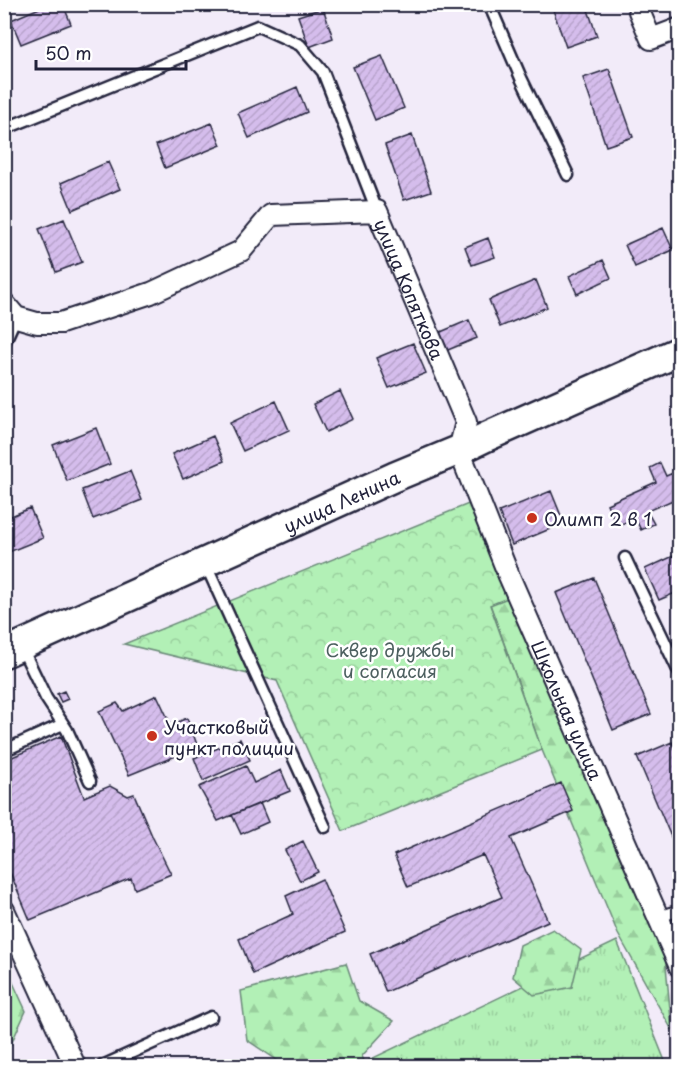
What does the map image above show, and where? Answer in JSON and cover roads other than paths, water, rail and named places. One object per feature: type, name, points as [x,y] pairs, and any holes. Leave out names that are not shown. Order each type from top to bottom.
[{"type":"main road","name":"улица Ленина","points":[[13,649],[680,351]]},
{"type":"street","points":[[639,4],[639,11],[651,39],[680,28]]},
{"type":"street","name":"улица Копяткова","points":[[10,310],[37,323],[61,323],[151,293],[241,250],[271,215],[377,211],[466,422],[459,450]]},
{"type":"street","name":"Школьная улица","points":[[459,450],[509,576],[680,967]]},
{"type":"street","points":[[4,910],[75,1066]]},
{"type":"lane","points":[[489,4],[520,78],[568,175]]},
{"type":"lane","points":[[4,129],[258,27],[300,45],[323,72],[377,211]]},
{"type":"lane","points":[[4,343],[10,310]]},
{"type":"lane","points":[[625,558],[680,674]]},
{"type":"lane","points":[[205,562],[325,827]]},
{"type":"lane","points":[[13,649],[63,724],[90,781]]},
{"type":"lane","points":[[12,747],[63,724]]},
{"type":"lane","points":[[659,917],[680,910]]},
{"type":"lane","points":[[102,1066],[211,1017]]},
{"type":"place","name":"Олимп 2 в 1","points":[[532,518]]},
{"type":"place","name":"Участковый пункт полиции","points":[[152,736]]},
{"type":"park label","name":"Сквер дружбы и согласия","points":[[390,659]]}]
